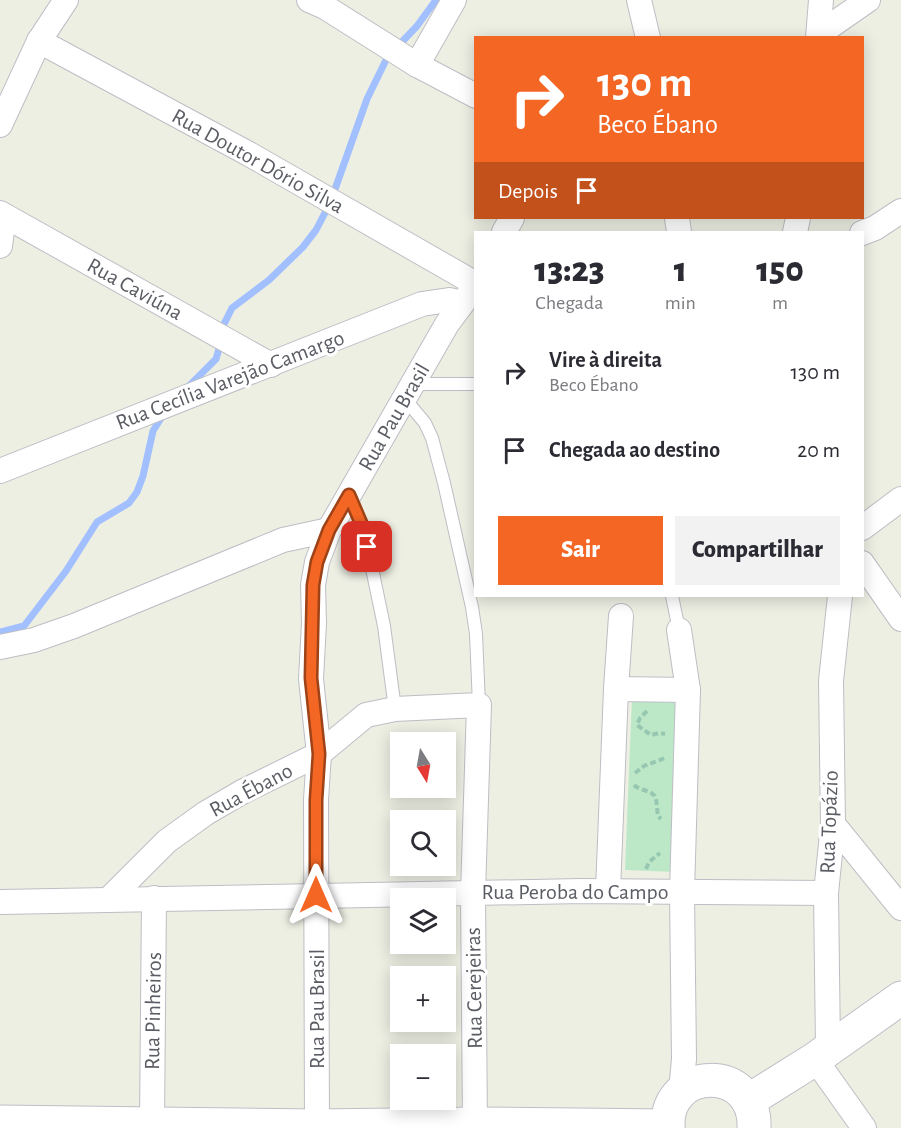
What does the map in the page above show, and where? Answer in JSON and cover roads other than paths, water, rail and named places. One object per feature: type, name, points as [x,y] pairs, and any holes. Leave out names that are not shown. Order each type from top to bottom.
[{"type":"street","points":[[0,125],[39,41],[66,0]]},
{"type":"street","points":[[309,0],[417,65],[474,95]]},
{"type":"street","points":[[417,65],[454,0]]},
{"type":"street","points":[[639,0],[648,36]]},
{"type":"street","points":[[818,36],[821,0]]},
{"type":"street","points":[[818,36],[868,0]]},
{"type":"street","name":"Rua Doutor Dório Silva","points":[[39,41],[249,154],[471,290]]},
{"type":"street","points":[[864,232],[875,228],[901,211]]},
{"type":"street","points":[[0,246],[2,214]]},
{"type":"street","name":"Rua Caviúna","points":[[2,214],[271,365]]},
{"type":"street","name":"Rua Cecília Varejão Camargo","points":[[0,471],[422,304],[449,300],[471,290]]},
{"type":"street","name":"Rua Pau Brasil","points":[[317,1127],[316,800],[319,754],[311,678],[313,585],[317,562],[329,530],[447,324],[471,290]]},
{"type":"street","points":[[864,527],[901,499]]},
{"type":"street","points":[[0,647],[34,640],[74,626],[283,540],[329,530]]},
{"type":"street","points":[[864,566],[901,619]]},
{"type":"street","name":"Rua Topázio","points":[[821,1054],[826,893],[832,824],[831,681],[840,597]]},
{"type":"street","points":[[608,891],[621,616]]},
{"type":"street","points":[[0,1122],[317,1127],[668,1127],[671,1107],[681,1091],[684,1059],[682,892],[688,690],[679,630]]},
{"type":"street","points":[[616,689],[688,690]]},
{"type":"street","name":"Rua Ébano","points":[[109,899],[167,841],[206,813],[319,754],[366,715],[395,709],[479,705]]},
{"type":"street","name":"Rua Cerejeiras","points":[[475,1126],[473,892],[479,705]]},
{"type":"street","points":[[832,824],[901,908]]},
{"type":"street","name":"Rua Peroba do Campo","points":[[0,902],[473,892],[826,893]]},
{"type":"street","name":"Rua Pinheiros","points":[[152,1124],[154,898]]},
{"type":"street","points":[[681,1091],[698,1082],[717,1080],[735,1087],[751,1114],[821,1054],[901,998]]},
{"type":"street","points":[[821,1054],[864,1128]]},
{"type":"lane","points":[[474,384],[409,392],[425,423],[444,483],[472,607],[479,705]]},
{"type":"lane","points":[[349,495],[364,530],[384,626],[395,709]]},
{"type":"lane","points":[[672,597],[679,630]]},
{"type":"waterway","points":[[399,45],[417,26],[436,0]]},
{"type":"waterway","points":[[334,192],[367,99],[385,62]]},
{"type":"waterway","points":[[222,328],[232,308],[269,280],[303,247],[316,230],[328,207]]},
{"type":"waterway","points":[[188,387],[216,359],[221,342]]},
{"type":"waterway","points":[[0,632],[24,626],[66,571],[97,522],[129,503],[137,492],[143,476],[153,431],[163,415]]}]
